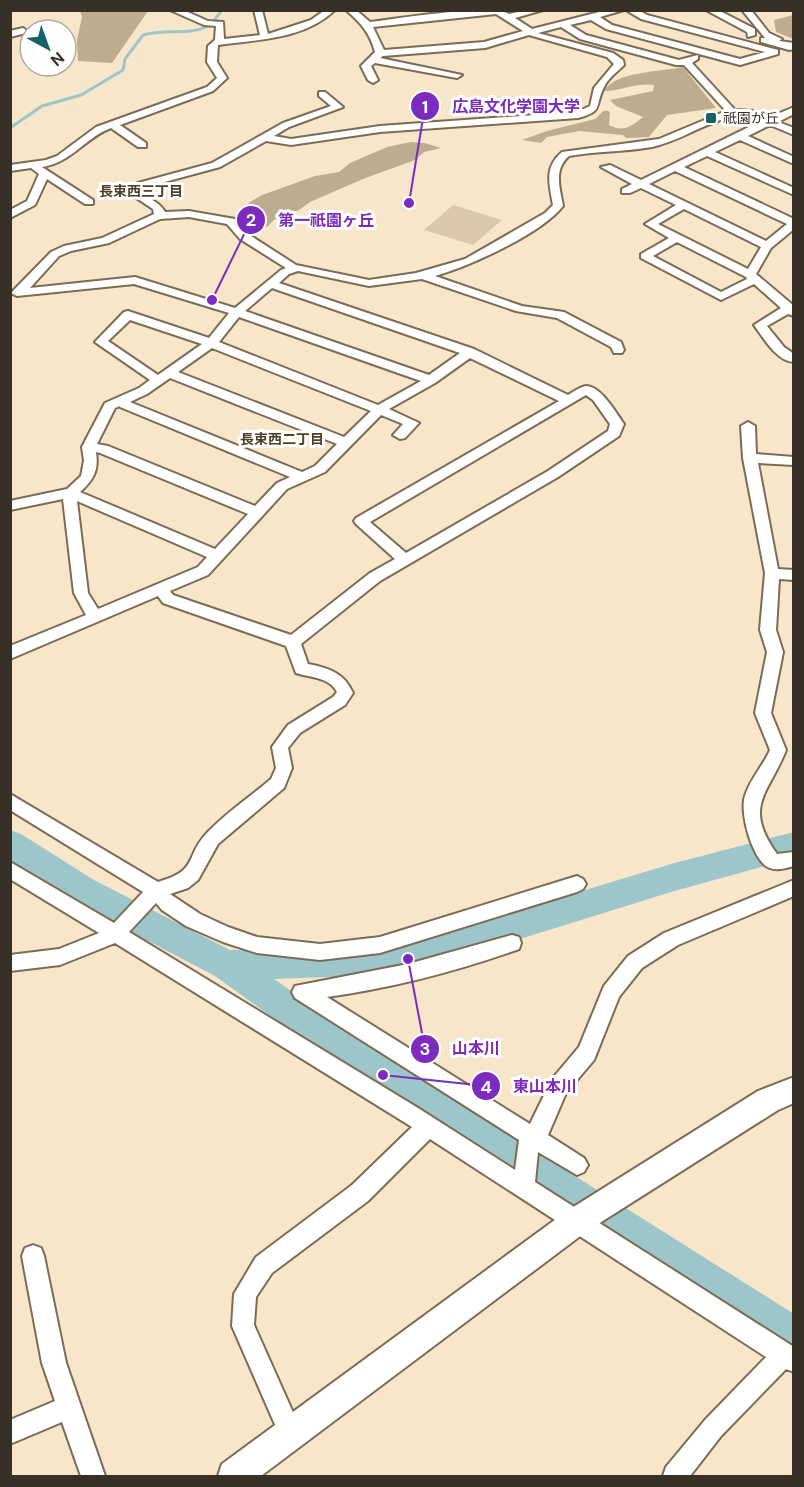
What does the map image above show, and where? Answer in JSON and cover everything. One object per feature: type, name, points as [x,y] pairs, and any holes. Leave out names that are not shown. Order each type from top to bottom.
[{"type":"street","points":[[174,10],[207,22],[220,24],[219,42]]},
{"type":"street","points":[[10,168],[34,166],[61,158],[99,129],[210,89],[222,78],[212,63],[212,46],[219,42],[265,37],[297,30],[330,10]]},
{"type":"street","points":[[350,10],[368,25],[376,36],[377,57]]},
{"type":"street","points":[[509,17],[539,10]]},
{"type":"street","points":[[373,80],[366,66],[377,57],[485,45],[620,10]]},
{"type":"street","points":[[593,17],[609,27],[740,62],[775,52],[644,17],[630,10]]},
{"type":"street","points":[[710,10],[752,31],[751,35]]},
{"type":"street","points":[[746,10],[766,35],[794,45]]},
{"type":"street","points":[[259,11],[261,28],[265,37]]},
{"type":"street","points":[[262,137],[291,141],[380,129],[566,117],[592,111],[596,107],[598,90],[605,78],[619,66],[618,60],[610,55],[537,36],[498,11],[368,25]]},
{"type":"street","points":[[563,24],[583,37],[679,63],[708,53]]},
{"type":"street","points":[[717,26],[789,47],[794,45]]},
{"type":"street","points":[[377,57],[457,75]]},
{"type":"street","points":[[686,62],[733,112]]},
{"type":"street","points":[[158,216],[160,212],[158,207],[139,195],[137,189],[142,185],[211,166],[262,137],[316,113],[338,107],[322,94]]},
{"type":"street","points":[[626,190],[794,110]]},
{"type":"street","points":[[16,293],[55,254],[68,248],[105,241],[158,216],[189,214],[231,221],[241,236],[286,261],[293,268],[369,283],[421,275],[469,261],[549,215],[558,206],[553,167],[556,161],[566,154],[662,141],[716,115],[733,112],[771,120],[794,132]]},
{"type":"street","points":[[112,124],[142,145]]},
{"type":"street","points":[[739,136],[794,161]]},
{"type":"street","points":[[706,152],[794,192]]},
{"type":"street","points":[[34,166],[89,202]]},
{"type":"street","points":[[606,167],[767,246]]},
{"type":"street","points":[[675,167],[794,223],[767,246],[752,277],[721,297],[645,256],[677,238]]},
{"type":"street","points":[[10,215],[31,204],[45,173]]},
{"type":"street","points":[[684,206],[650,224],[752,277],[790,311],[760,326],[780,350],[791,359],[794,358]]},
{"type":"street","points":[[10,506],[71,493],[88,477],[91,461],[89,447],[110,406],[163,376],[211,343],[237,312],[293,268]]},
{"type":"street","points":[[421,275],[520,309],[560,315],[617,345],[618,350]]},
{"type":"street","points":[[16,293],[135,280],[237,312],[431,380]]},
{"type":"street","points":[[271,284],[471,352],[527,376],[569,401]]},
{"type":"street","points":[[346,443],[163,376],[101,342],[128,315],[211,343],[412,423],[400,435]]},
{"type":"street","points":[[10,653],[203,571],[282,486],[320,469],[380,409],[431,380],[471,352]]},
{"type":"street","points":[[293,642],[375,577],[405,560],[553,474],[614,433],[617,424],[597,397],[586,390],[361,522],[405,560]]},
{"type":"street","points":[[121,400],[125,404],[300,476]]},
{"type":"street","points":[[747,426],[750,458],[772,573],[768,630],[775,652],[763,713],[778,750],[772,766],[752,797],[754,821],[759,842],[773,862],[794,859]]},
{"type":"street","points":[[89,447],[103,449],[258,513]]},
{"type":"street","points":[[750,458],[794,461]]},
{"type":"street","points":[[71,493],[217,556]]},
{"type":"street","points":[[71,493],[69,505],[81,593],[95,617]]},
{"type":"street","points":[[772,573],[794,575]]},
{"type":"street","points":[[160,589],[168,599],[293,642]]},
{"type":"street","points":[[10,963],[60,957],[115,934],[156,890],[182,883],[192,874],[212,839],[278,783],[284,768],[280,747],[294,729],[339,701],[345,693],[335,676],[302,669],[293,642]]},
{"type":"street","points":[[10,801],[156,890],[168,904],[185,915],[223,934],[257,945],[320,952],[380,945],[577,884]]},
{"type":"street","points":[[10,869],[524,1187],[580,1219],[789,1358],[712,1428],[675,1476]]},
{"type":"street","points":[[524,1187],[531,1140],[542,1126],[559,1086],[587,1053],[611,992],[635,962],[671,939],[794,888]]},
{"type":"street","points":[[512,943],[439,966],[349,987],[302,992],[531,1140],[577,1165]]},
{"type":"street","points":[[249,1472],[291,1435],[580,1219],[768,1100],[794,1090]]},
{"type":"street","points":[[291,1435],[243,1326],[244,1294],[264,1265],[360,1193],[428,1126]]},
{"type":"street","points":[[33,1256],[54,1363],[93,1476]]},
{"type":"street","points":[[10,1432],[69,1407]]},
{"type":"shaded area","points":[[80,10],[148,11],[112,63],[78,61],[78,35],[82,17]]},
{"type":"shaded area","points":[[793,15],[793,39],[776,32],[774,20]]},
{"type":"shaded area","points":[[683,67],[716,108],[667,115],[649,137],[626,138],[623,135],[579,131],[547,137],[541,143],[522,140],[595,119],[605,111],[610,112],[609,125],[619,128],[631,126],[643,117],[616,106],[610,100],[653,91],[654,85],[604,91],[610,84],[640,73]]},
{"type":"shaded area","points":[[411,142],[441,148],[424,152],[415,160],[310,202],[299,210],[275,219],[267,227],[250,217],[234,217],[250,202],[262,195],[315,176],[339,172],[350,163],[387,147]]},
{"type":"shaded area","points":[[453,205],[502,220],[473,245],[424,230]]},
{"type":"waterway","points":[[213,22],[222,10]]},
{"type":"waterway","points":[[10,128],[42,106],[81,95],[123,70],[125,59],[143,35],[195,30],[212,24]]},
{"type":"waterway","points":[[10,843],[82,890],[227,965]]},
{"type":"waterway","points":[[227,965],[408,959],[671,878],[794,845]]},
{"type":"waterway","points":[[227,965],[381,1074],[794,1338]]},
{"type":"place","name":"祇園が丘","points":[[711,118]]},
{"type":"place","name":"広島文化学園大学","points":[[409,203]]},
{"type":"place","name":"第一祇園ヶ丘","points":[[212,300]]},
{"type":"place","name":"山本川","points":[[408,959]]},
{"type":"place","name":"東山本川","points":[[383,1075]]},
{"type":"district","name":"長束西三丁目","points":[[141,191]]},
{"type":"district","name":"長束西二丁目","points":[[282,439]]}]
